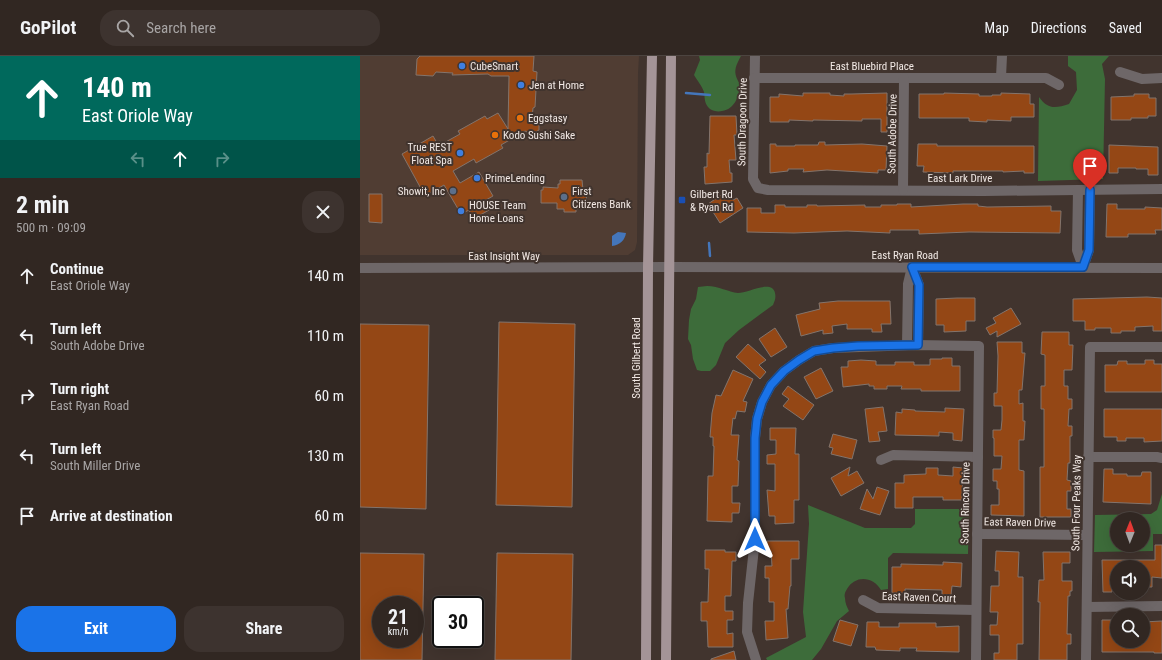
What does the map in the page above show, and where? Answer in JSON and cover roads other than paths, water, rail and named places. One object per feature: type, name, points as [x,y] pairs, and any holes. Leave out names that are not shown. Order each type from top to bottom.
[{"type":"main road","name":"South Gilbert Road","points":[[646,660],[648,267],[652,56]]},
{"type":"main road","points":[[666,660],[671,56]]},
{"type":"street","name":"South Dragoon Drive","points":[[755,56],[753,179],[758,188]]},
{"type":"street","points":[[1001,77],[1002,56]]},
{"type":"street","points":[[1120,72],[1142,78],[1162,78]]},
{"type":"street","name":"East Bluebird Place","points":[[754,78],[1046,78],[1059,85]]},
{"type":"street","name":"South Adobe Drive","points":[[903,190],[904,78]]},
{"type":"street","name":"East Lark Drive","points":[[758,188],[768,190],[1162,189]]},
{"type":"street","points":[[1078,190],[1077,250],[1083,267]]},
{"type":"street","points":[[1083,267],[1089,250],[1090,190]]},
{"type":"street","name":"East Ryan Road","points":[[648,267],[1162,268]]},
{"type":"street","name":"East Insight Way","points":[[360,268],[648,267]]},
{"type":"street","points":[[756,660],[747,632],[748,603],[755,539],[755,438],[757,419],[762,402],[771,385],[784,371],[814,351],[833,348],[918,345],[919,285],[912,267]]},
{"type":"street","points":[[907,345],[908,284],[912,267]]},
{"type":"street","name":"South Rincon Drive","points":[[918,345],[979,346],[976,660]]},
{"type":"street","name":"South Four Peaks Way","points":[[1086,660],[1090,347],[1162,347]]},
{"type":"street","points":[[881,460],[893,455],[978,457]]},
{"type":"street","points":[[1088,457],[1162,458]]},
{"type":"street","name":"East Raven Drive","points":[[977,534],[1087,535]]},
{"type":"street","name":"East Raven Court","points":[[863,600],[878,608],[976,610]]},
{"type":"street","points":[[1087,607],[1162,606]]},
{"type":"water","points":[[618,232],[626,233],[625,238],[622,242],[612,246],[612,236]]},
{"type":"waterway","points":[[686,93],[710,95]]},
{"type":"waterway","points":[[709,243],[710,256]]},
{"type":"place","name":"CubeSmart","points":[[462,66]]},
{"type":"place","name":"Jen at Home","points":[[521,85]]},
{"type":"place","name":"Eggstasy","points":[[520,118]]},
{"type":"place","name":"Kodo Sushi Sake","points":[[495,135]]},
{"type":"place","name":"True REST Float Spa","points":[[460,153]]},
{"type":"place","name":"PrimeLending","points":[[477,178]]},
{"type":"place","name":"Showit, Inc","points":[[453,191]]},
{"type":"place","name":"First Citizens Bank","points":[[564,197]]},
{"type":"place","name":"Gilbert Rd & Ryan Rd","points":[[682,200]]},
{"type":"place","name":"HOUSE Team Home Loans","points":[[461,211]]}]
